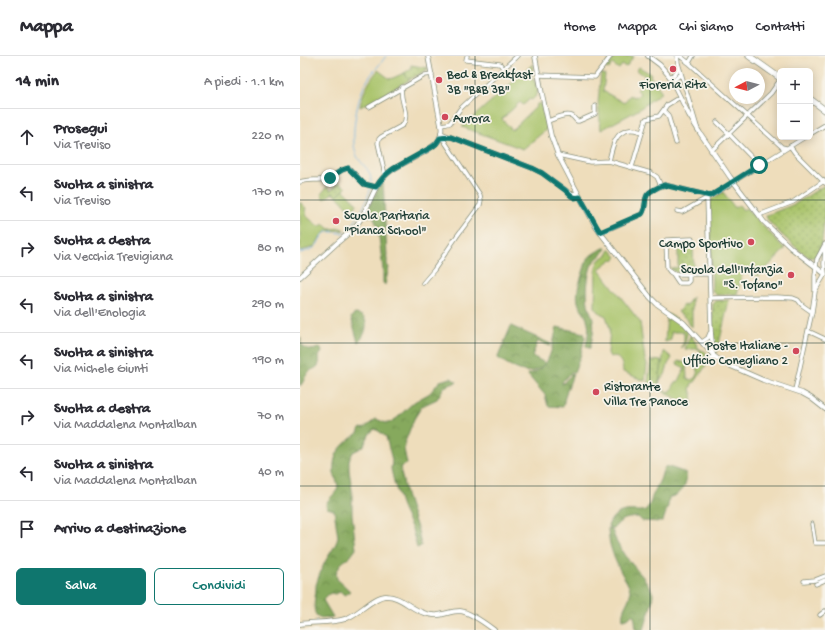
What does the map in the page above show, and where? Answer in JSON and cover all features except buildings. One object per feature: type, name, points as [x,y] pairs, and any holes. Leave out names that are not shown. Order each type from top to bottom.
[{"type":"main road","points":[[749,56],[777,77]]},
{"type":"main road","points":[[813,102],[825,110]]},
{"type":"street","points":[[423,283],[434,270],[481,202],[476,188],[441,135],[441,125],[428,56]]},
{"type":"street","points":[[468,56],[466,60],[500,64],[504,68]]},
{"type":"street","points":[[441,125],[450,123],[460,109],[517,56]]},
{"type":"street","points":[[535,56],[551,136],[558,155],[600,232],[654,300],[684,323],[714,356],[729,366],[774,384],[795,390],[810,397],[825,409]]},
{"type":"street","points":[[538,75],[595,77],[611,56]]},
{"type":"street","points":[[648,56],[660,65],[670,76],[700,134],[733,182],[759,215],[783,240],[825,274]]},
{"type":"street","points":[[670,76],[677,71],[678,56]]},
{"type":"street","points":[[678,56],[689,63],[782,147],[788,147],[793,150],[824,182],[793,202],[759,215]]},
{"type":"street","points":[[689,63],[693,56]]},
{"type":"street","points":[[678,63],[700,134]]},
{"type":"street","points":[[369,107],[425,75],[432,74]]},
{"type":"street","points":[[673,82],[681,74]]},
{"type":"street","points":[[711,151],[771,93],[777,84]]},
{"type":"street","points":[[385,176],[378,142],[381,137],[405,122],[406,115],[401,94],[402,88]]},
{"type":"street","points":[[632,167],[646,119],[659,116],[667,105],[680,97]]},
{"type":"street","points":[[548,121],[569,115],[579,121],[595,114],[595,106]]},
{"type":"street","points":[[664,111],[668,115],[676,143]]},
{"type":"street","points":[[717,122],[759,165]]},
{"type":"street","points":[[813,132],[825,125]]},
{"type":"street","points":[[609,161],[614,143],[618,136],[629,130],[642,132]]},
{"type":"street","points":[[300,276],[349,233],[358,223],[365,213],[373,186],[393,169],[436,144],[441,135]]},
{"type":"street","points":[[441,135],[451,137],[532,168],[542,173],[571,194],[579,195]]},
{"type":"street","points":[[677,211],[684,211],[800,140]]},
{"type":"street","points":[[558,155],[590,162],[609,161],[632,167],[654,174],[661,186]]},
{"type":"street","points":[[300,182],[326,179],[348,168],[362,182],[373,186]]},
{"type":"street","points":[[600,232],[642,214],[648,193],[664,185],[697,193],[704,199],[708,197]]},
{"type":"street","points":[[708,197],[711,330],[714,356]]},
{"type":"street","points":[[689,274],[689,281],[687,283],[679,283],[673,274],[668,270],[666,240],[692,239]]},
{"type":"street","points":[[795,390],[812,312],[817,259],[825,244]]},
{"type":"street","points":[[815,292],[825,274],[825,244]]},
{"type":"street","points":[[807,260],[817,259]]},
{"type":"street","points":[[817,268],[824,264]]},
{"type":"street","points":[[673,274],[709,274]]},
{"type":"street","points":[[710,298],[793,298],[798,300],[812,312]]},
{"type":"street","points":[[703,344],[709,337],[711,330]]},
{"type":"street","points":[[808,331],[825,339]]},
{"type":"street","points":[[703,344],[709,345],[712,341]]},
{"type":"street","points":[[707,359],[714,356]]},
{"type":"street","points":[[812,524],[815,543],[825,543]]},
{"type":"street","points":[[804,581],[815,580],[825,576]]},
{"type":"street","points":[[816,584],[825,580]]},
{"type":"street","points":[[300,624],[336,621],[346,618],[383,596],[388,596],[400,600],[418,611],[436,616],[460,611],[468,613],[494,630]]},
{"type":"street","points":[[820,615],[825,611]]},
{"type":"green space","points":[[613,56],[634,56],[626,67],[622,65],[619,69],[612,64],[609,69],[606,69],[605,67]]},
{"type":"green space","points":[[533,64],[531,75],[538,90],[537,95],[523,105],[520,102],[502,119],[512,130],[539,103],[541,105],[547,129],[523,149],[462,127]]},
{"type":"green space","points":[[411,65],[428,69],[409,80],[404,73],[411,69]]},
{"type":"green space","points":[[639,67],[651,74],[650,76],[662,92],[638,110],[601,130],[598,103],[601,73],[605,75],[603,91],[624,103],[630,95],[636,97],[640,93],[637,90],[646,77],[637,70]]},
{"type":"green space","points":[[378,70],[390,79],[404,73],[409,80],[369,104],[360,107],[366,87]]},
{"type":"green space","points":[[383,180],[387,265],[389,267],[385,285],[383,283],[378,229],[373,215],[369,217],[366,213]]},
{"type":"green space","points":[[340,182],[346,188],[336,197],[333,193],[324,199],[321,194],[328,186],[331,190]]},
{"type":"green space","points":[[825,186],[825,202],[823,234],[819,252],[816,256],[810,258],[778,232],[766,216],[795,204]]},
{"type":"green space","points":[[344,190],[357,204],[352,212],[337,196]]},
{"type":"green space","points":[[723,192],[735,208],[739,205],[743,210],[746,208],[785,249],[759,276],[743,271],[737,294],[716,295],[712,290],[710,205],[712,199]]},
{"type":"green space","points":[[300,202],[306,208],[305,211],[307,213],[305,215],[318,226],[323,224],[330,229],[341,228],[344,230],[327,231],[321,236],[315,246],[300,251]]},
{"type":"green space","points":[[678,241],[679,244],[693,246],[694,272],[674,272],[670,268],[678,268],[678,243],[669,242]]},
{"type":"green space","points":[[606,248],[591,266],[588,279],[587,300],[593,318],[594,327],[590,348],[588,348],[586,346],[588,323],[577,297],[586,262],[589,257]]},
{"type":"green space","points":[[610,249],[617,257],[599,269],[640,322],[645,360],[647,364],[645,381],[623,372],[620,361],[614,356],[610,357],[608,353],[610,329],[608,322],[606,316],[600,313],[595,307],[596,268],[598,261],[608,254]]},
{"type":"green space","points":[[692,297],[692,327],[688,320],[678,312],[683,305],[686,306]]},
{"type":"green space","points":[[729,300],[717,353],[713,336],[713,304],[716,301]]},
{"type":"green space","points":[[355,314],[362,316],[366,322],[366,329],[363,337],[358,342],[351,317]]},
{"type":"green space","points":[[667,314],[678,320],[688,330],[685,343],[682,348],[681,347],[684,342],[684,332],[671,332],[671,340],[665,342]]},
{"type":"green space","points":[[511,326],[551,344],[550,346],[538,341],[532,356],[545,363],[540,368],[528,372],[522,371],[498,358]]},
{"type":"green space","points":[[557,327],[584,333],[585,337],[580,357],[574,372],[569,374],[562,382],[562,384],[573,374],[565,396],[563,407],[548,406],[545,395],[527,374],[535,372],[546,363],[552,349]]},
{"type":"green space","points":[[691,335],[699,349],[685,349]]},
{"type":"green space","points":[[300,337],[301,344],[306,348],[312,350],[320,347],[322,352],[319,356],[319,364],[309,372],[300,386]]},
{"type":"green space","points":[[699,349],[706,352],[704,358],[701,359]]},
{"type":"green space","points":[[664,351],[672,358],[668,364],[665,375],[661,378],[659,383],[662,389],[668,392],[671,391],[675,383],[679,381],[685,368],[677,364],[678,361],[686,363],[687,378],[691,380],[695,378],[698,372],[697,365],[690,365],[690,363],[706,362],[707,364],[695,382],[692,383],[690,390],[692,396],[691,407],[658,388]]},
{"type":"green space","points":[[651,360],[662,361],[658,388],[648,382]]},
{"type":"green space","points":[[451,378],[457,382],[444,387],[437,399],[422,406],[414,419],[405,442],[404,449],[407,464],[400,467],[406,495],[418,531],[421,546],[417,548],[412,529],[403,510],[394,482],[391,469],[392,460],[386,437],[375,429],[370,433],[363,447],[353,452],[349,460],[352,490],[352,514],[356,549],[350,557],[340,565],[336,573],[337,579],[350,591],[345,595],[340,592],[329,594],[323,600],[333,617],[318,617],[314,608],[316,585],[324,564],[336,544],[338,537],[334,510],[327,508],[326,505],[328,500],[338,488],[334,473],[334,465],[337,454],[344,444],[359,432],[361,428],[363,429],[376,419],[386,423],[391,422],[414,402],[430,393],[440,381]]},
{"type":"green space","points":[[666,466],[686,473],[686,481],[683,489],[677,495],[669,497],[668,506],[663,521],[642,521],[638,517],[634,517],[621,521],[613,529],[608,526],[613,517],[620,512],[642,511],[646,509],[650,504]]},
{"type":"green space","points":[[608,527],[612,530],[617,543],[625,556],[643,577],[653,594],[644,630],[636,630],[633,614],[628,619],[623,620],[623,612],[629,598],[630,590],[616,563],[609,539]]},
{"type":"waterway","points":[[371,183],[368,170],[356,154],[354,146],[354,127],[363,88],[386,56]]},
{"type":"waterway","points":[[300,253],[310,250],[317,245],[323,235],[327,232],[343,233],[348,229],[361,213],[371,187]]},
{"type":"place","name":"Fioreria Rita","points":[[673,69]]},
{"type":"place","name":"Bed & Breakfast 3B \"B&B 3B\"","points":[[439,80]]},
{"type":"place","name":"Aurora","points":[[445,117]]},
{"type":"place","name":"Scuola Paritaria \"Pianca School\"","points":[[336,221]]},
{"type":"place","name":"Campo Sportivo","points":[[751,242]]},
{"type":"place","name":"Scuola dell'Infanzia \"S. Tofano\"","points":[[791,275]]},
{"type":"place","name":"Poste Italiane - Ufficio Conegliano 2","points":[[796,351]]},
{"type":"place","name":"Ristorante Villa Tre Panoce","points":[[596,392]]},
{"type":"route","points":[[330,178],[348,168],[364,184],[376,187],[381,179],[393,169],[432,147],[440,138],[451,137],[532,168],[542,173],[571,196],[575,198],[580,197],[600,232],[642,214],[648,193],[661,186],[664,185],[710,196],[759,165]]}]
